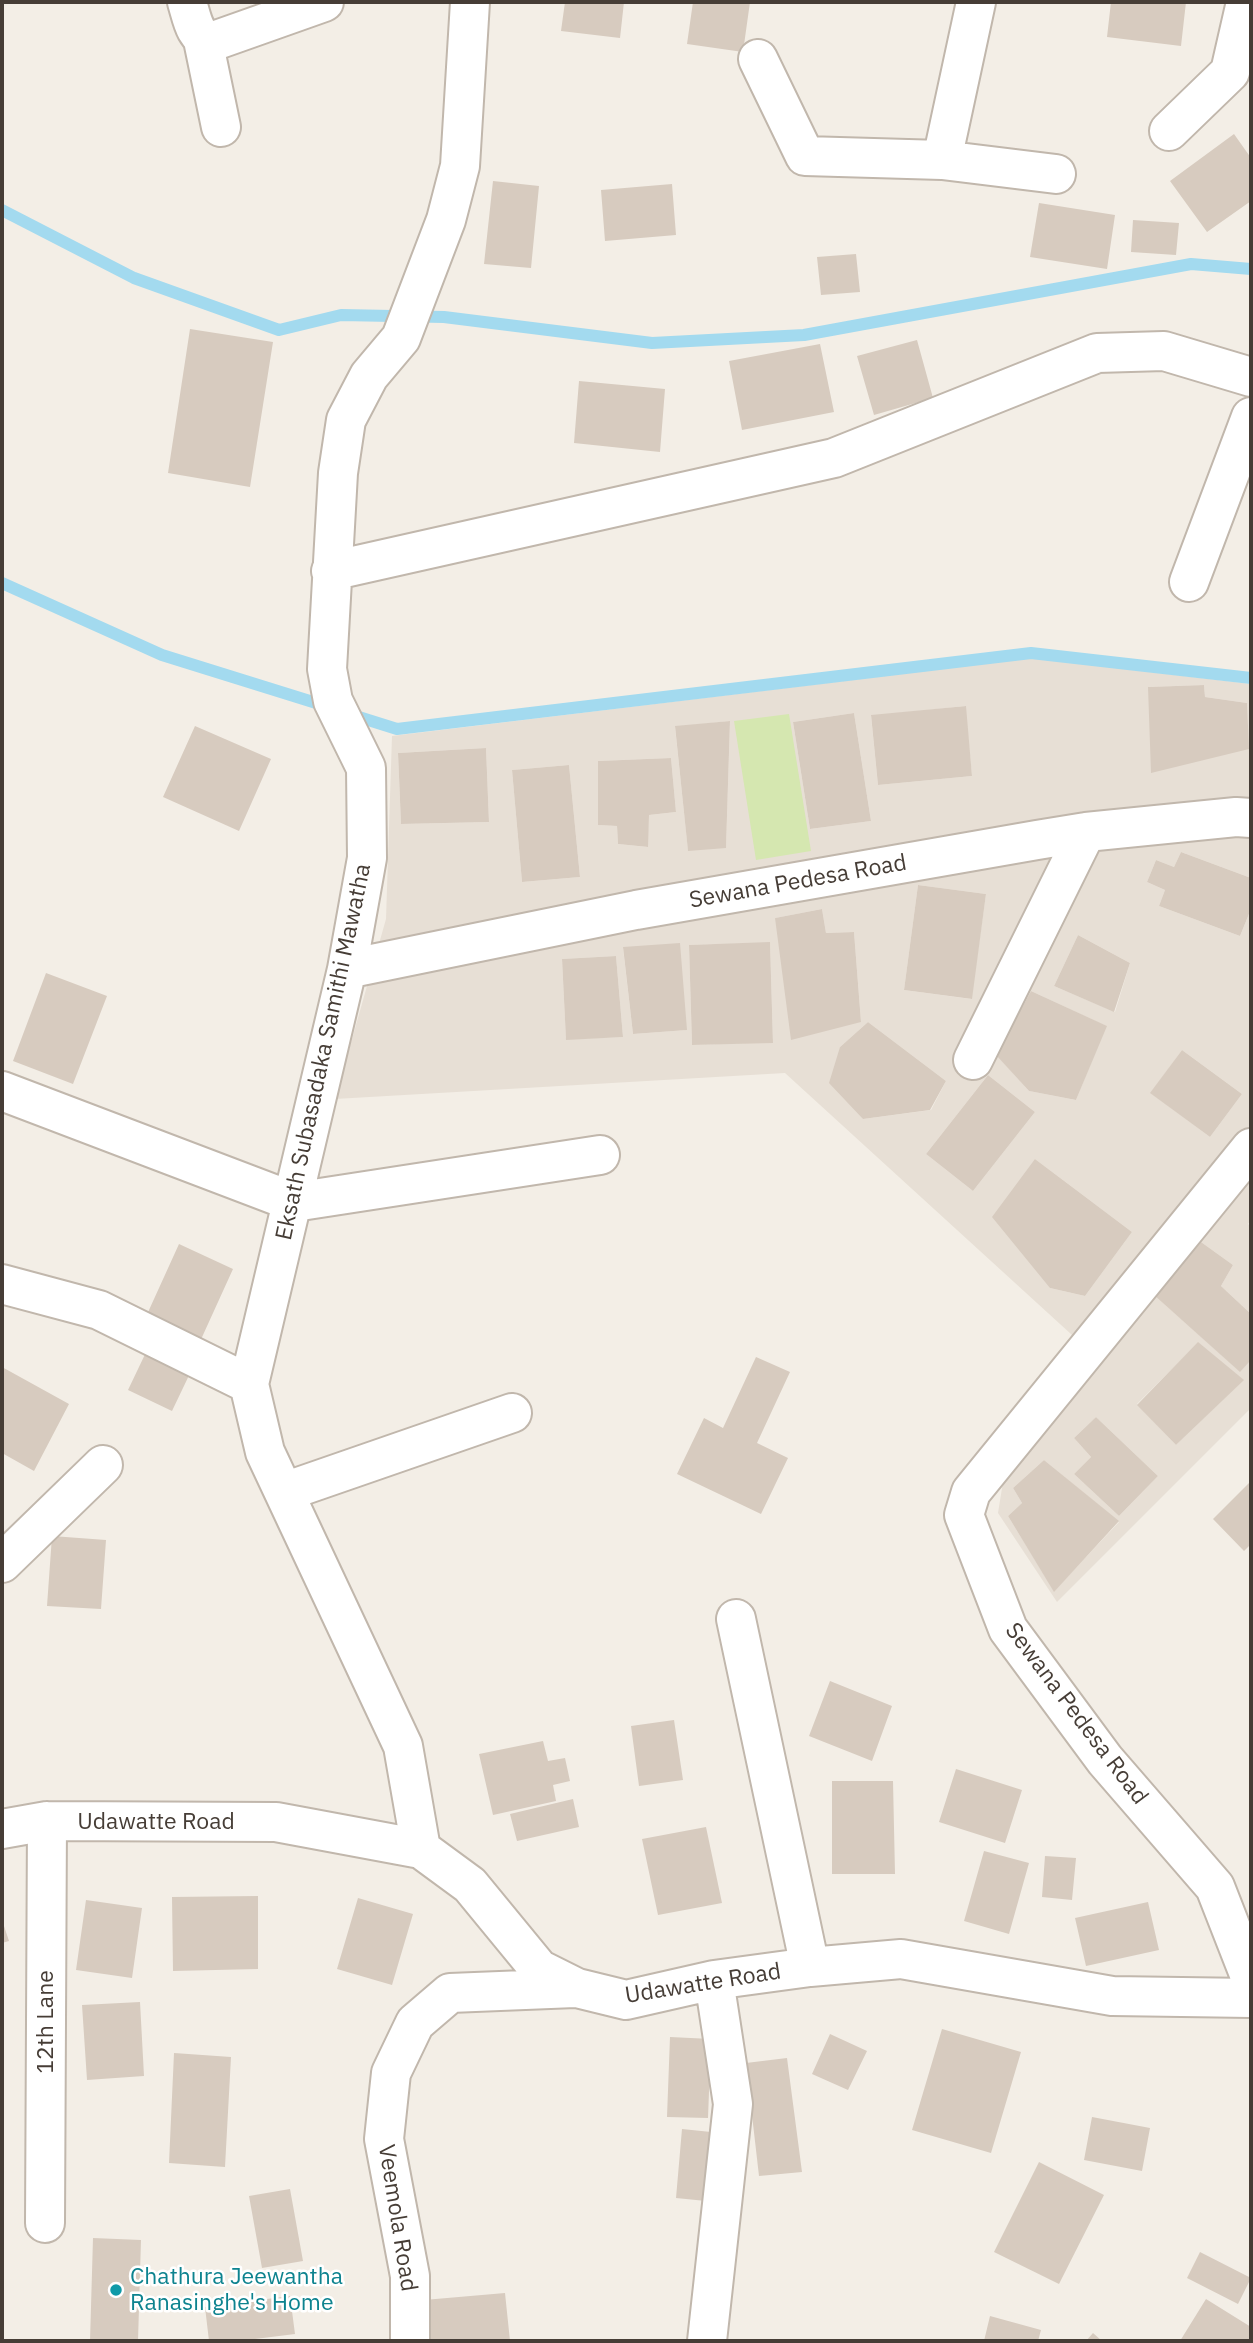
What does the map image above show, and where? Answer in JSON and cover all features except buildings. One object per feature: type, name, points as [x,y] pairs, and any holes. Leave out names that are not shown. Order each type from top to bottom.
[{"type":"street","points":[[187,2],[197,34],[202,40],[221,127]]},
{"type":"street","points":[[202,40],[211,43],[324,2]]},
{"type":"street","name":"Eksath Subasadaka Samithi Mawatha","points":[[421,1849],[404,1746],[265,1452],[249,1384],[347,969],[367,858],[366,768],[333,701],[327,669],[338,473],[345,420],[369,376],[401,338],[446,220],[460,166],[470,2]]},
{"type":"street","points":[[943,160],[976,2]]},
{"type":"street","points":[[1169,131],[1230,72],[1246,2]]},
{"type":"street","points":[[758,59],[805,156],[943,160],[1056,174]]},
{"type":"street","points":[[331,571],[834,458],[1097,353],[1164,351],[1251,377]]},
{"type":"street","points":[[1189,582],[1251,417]]},
{"type":"street","name":"Sewana Pedesa Road","points":[[347,969],[636,910],[1086,832],[1236,817],[1251,818]]},
{"type":"street","points":[[973,1060],[1086,832]]},
{"type":"street","points":[[2,1091],[294,1202],[600,1155]]},
{"type":"street","name":"Sewana Pedesa Road","points":[[1251,1148],[971,1492],[964,1515],[1008,1629],[1105,1760],[1215,1887],[1251,1979]]},
{"type":"street","points":[[2,1284],[99,1310],[249,1384]]},
{"type":"street","points":[[284,1492],[512,1413]]},
{"type":"street","points":[[2,1563],[103,1465]]},
{"type":"street","points":[[736,1619],[810,1967]]},
{"type":"street","name":"Udawatte Road","points":[[2,1829],[47,1821],[276,1822],[421,1849],[470,1885],[539,1969],[577,1988],[626,2000],[714,1980],[810,1967],[901,1959],[1112,1996],[1251,1998]]},
{"type":"street","name":"12th Lane","points":[[45,2223],[47,1821]]},
{"type":"street","points":[[707,2341],[733,2104],[714,1980]]},
{"type":"street","name":"Veemola Road","points":[[410,2341],[410,2276],[384,2139],[391,2073],[415,2023],[450,1993],[577,1988]]},
{"type":"shaded area","points":[[1032,658],[1251,684],[1251,878],[1181,852],[1174,867],[1156,860],[1147,882],[1165,890],[1159,906],[1240,936],[1251,909],[1251,1219],[1248,1224],[1251,1227],[1251,1314],[1221,1286],[1233,1265],[1201,1242],[1155,1296],[1240,1371],[1251,1360],[1251,1408],[1057,1602],[998,1513],[1003,1482],[1083,1345],[785,1073],[335,1099],[386,919],[392,736]],"holes":[[[1204,685],[1205,697],[1247,703],[1248,749],[1148,687]],[[965,706],[972,776],[878,785],[871,716]],[[854,713],[871,821],[810,829],[793,722]],[[730,721],[726,847],[688,850],[675,727]],[[486,748],[489,822],[401,824],[398,753]],[[671,758],[676,812],[649,815],[647,847],[618,844],[617,826],[598,825],[598,761]],[[569,765],[580,877],[522,882],[512,770]],[[918,885],[986,894],[971,999],[904,990]],[[822,909],[826,933],[854,932],[861,1022],[775,918]],[[1078,935],[1130,963],[1115,1012],[1054,986]],[[770,943],[773,1042],[692,1045],[689,945]],[[623,948],[687,1030],[633,1034]],[[616,956],[623,1037],[566,1039],[562,959]],[[1031,991],[1106,1026],[1076,1100],[1029,1091],[996,1054]],[[868,1022],[946,1081],[931,1110],[863,1119],[840,1047]],[[1182,1050],[1242,1094],[1210,1137],[1151,1093]],[[988,1075],[1035,1112],[973,1191],[926,1154]],[[1035,1159],[1132,1232],[1085,1296],[1050,1288]],[[1198,1343],[1243,1380],[1176,1445],[1137,1404]],[[1096,1417],[1158,1476],[1119,1516],[1074,1474],[1091,1457],[1074,1438]],[[1044,1460],[1119,1522],[1054,1591],[1008,1516],[1022,1503],[1013,1488]]]},
{"type":"green space","points":[[789,714],[811,851],[756,860],[734,721]]},
{"type":"waterway","points":[[2,210],[134,278],[279,330],[341,315],[444,317],[652,343],[804,335],[1191,264],[1251,269]]},
{"type":"waterway","points":[[2,583],[162,655],[329,707]]},
{"type":"waterway","points":[[346,713],[397,729],[1031,653],[1251,678]]},
{"type":"place","name":"Chathura Jeewantha Ranasinghe's Home","points":[[116,2290]]}]
